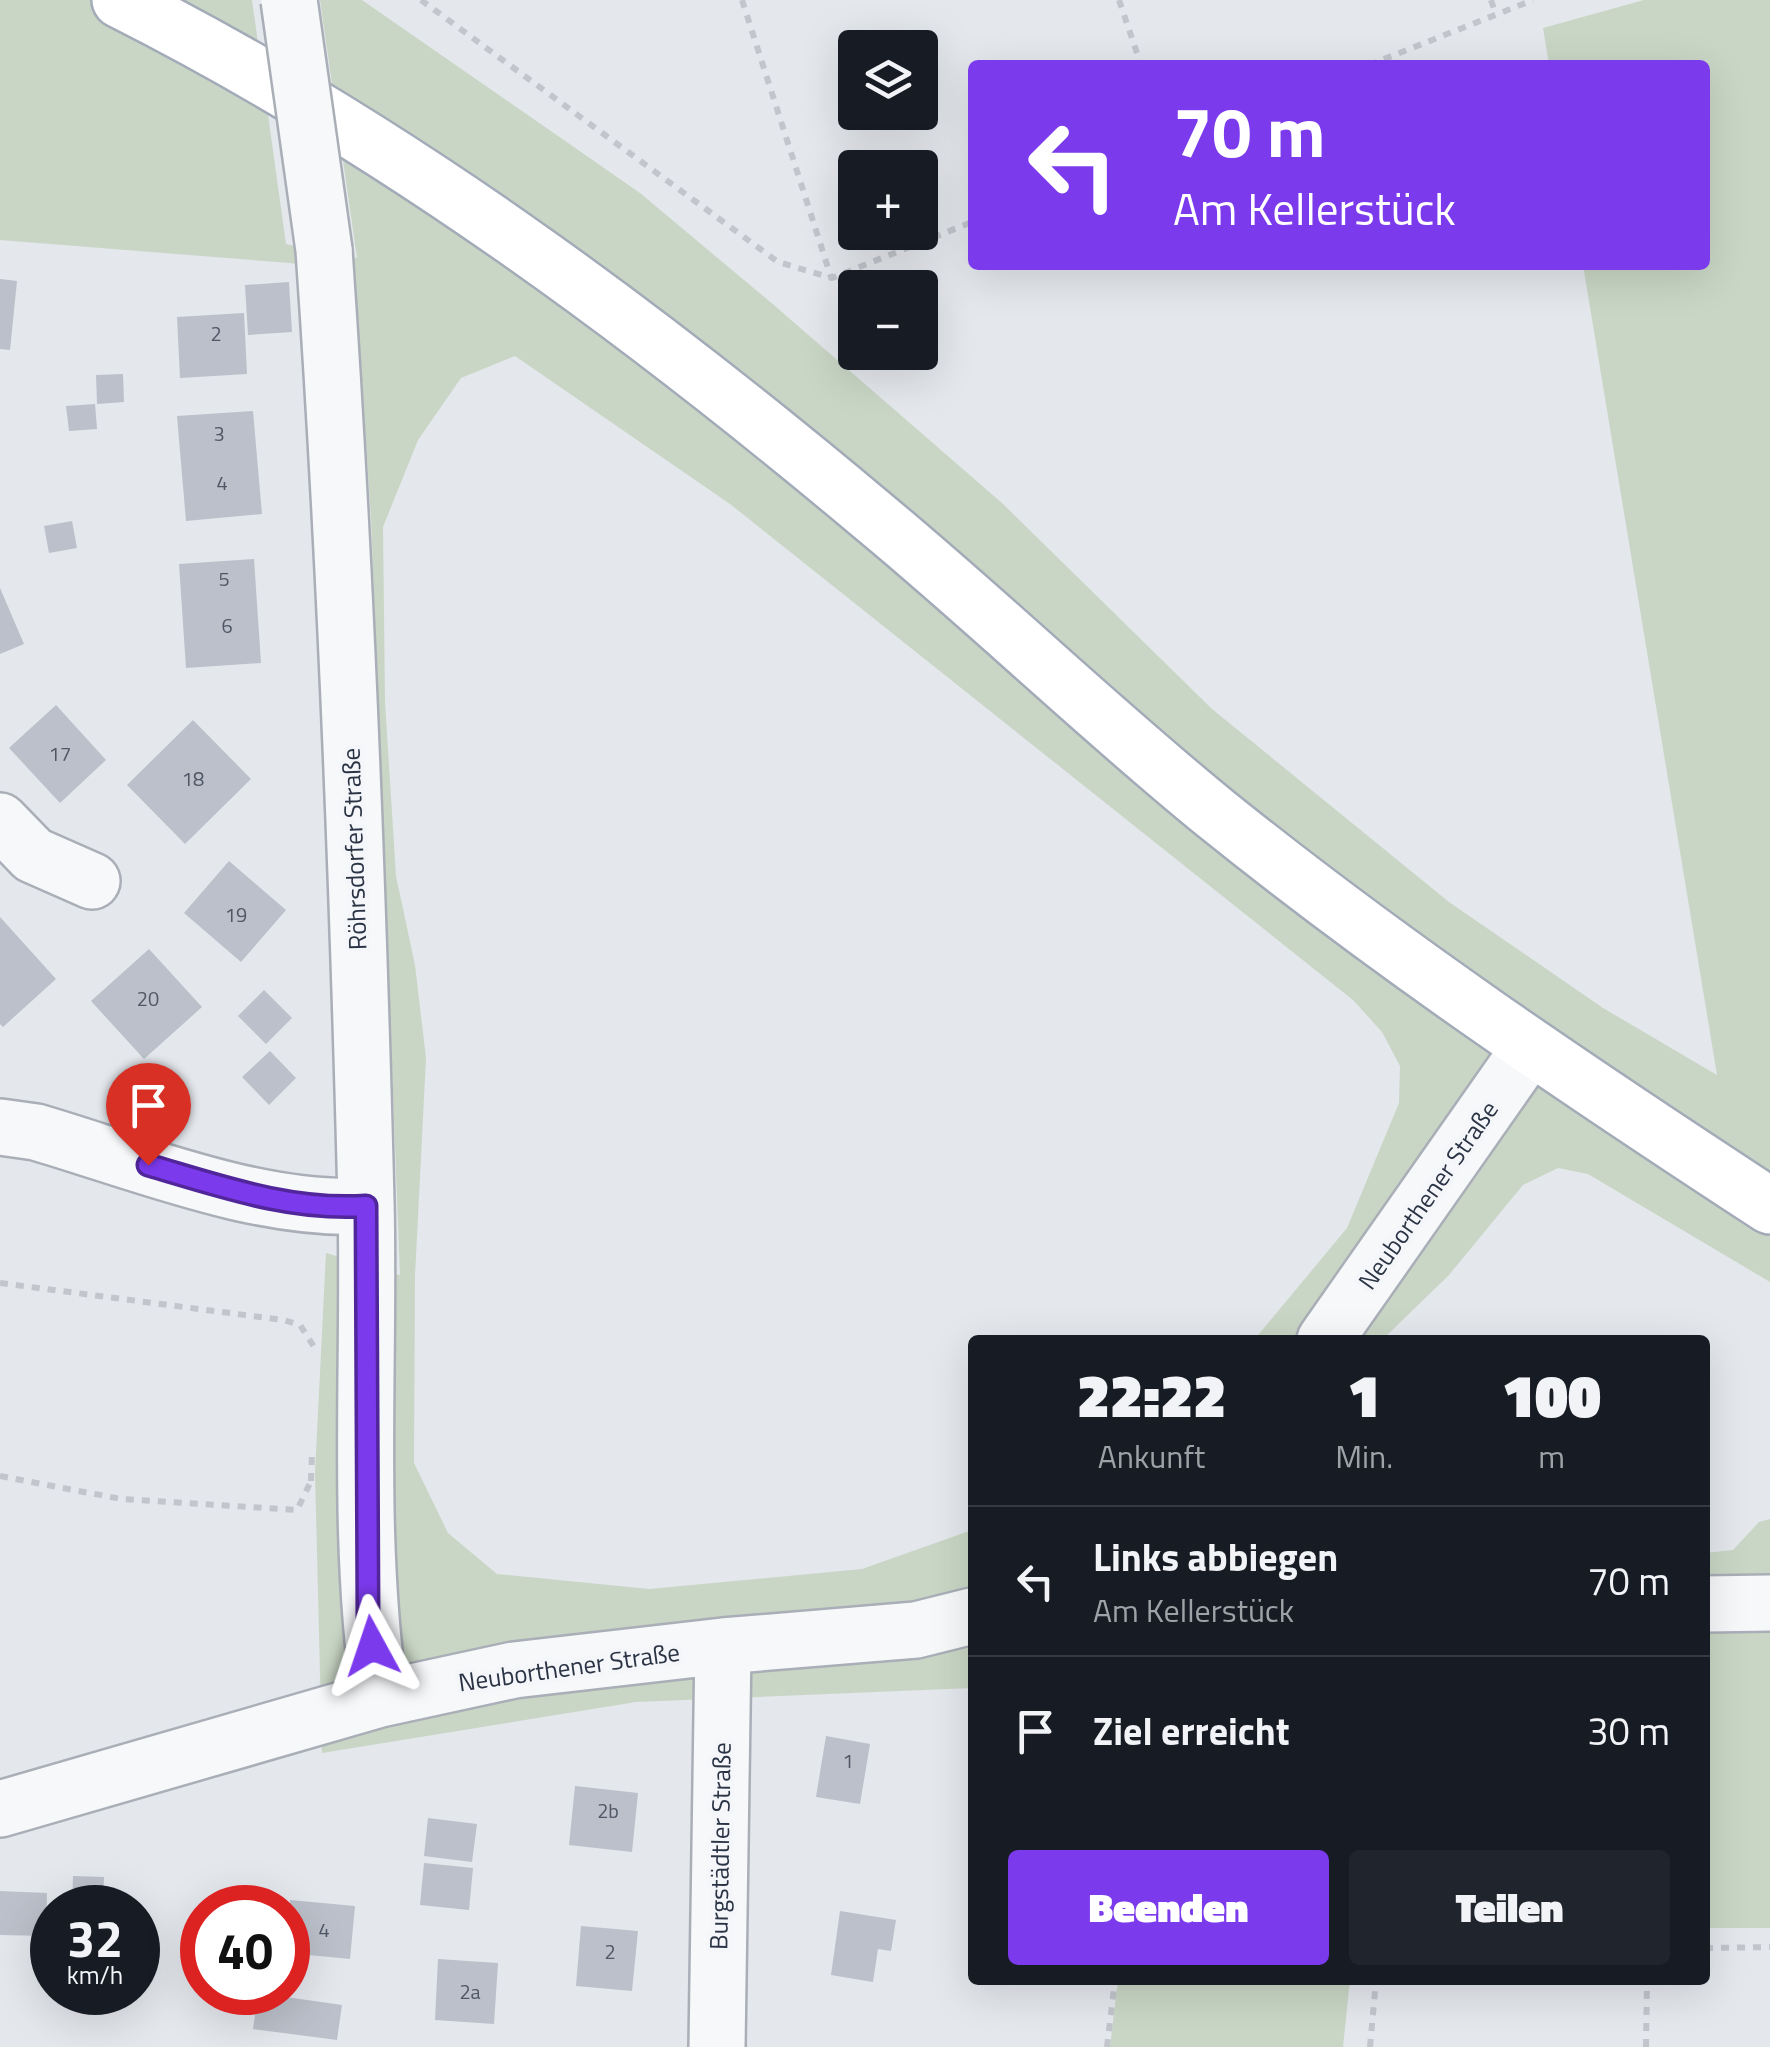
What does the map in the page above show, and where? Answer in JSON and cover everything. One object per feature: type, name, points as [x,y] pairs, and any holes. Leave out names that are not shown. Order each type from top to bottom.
[{"type":"main road","points":[[120,0],[174,27],[419,172],[670,352],[874,516],[1216,814],[1529,1049],[1770,1206]]},
{"type":"street","name":"Röhrsdorfer Straße","points":[[289,0],[324,250],[356,886],[366,1206],[368,1619],[380,1700]]},
{"type":"street","points":[[0,820],[34,854],[92,881]]},
{"type":"street","name":"Neuborthener Straße","points":[[1329,1335],[1529,1049]]},
{"type":"street","points":[[0,1127],[36,1132],[260,1198],[321,1209],[366,1206]]},
{"type":"street","points":[[1710,1604],[1770,1603]]},
{"type":"street","name":"Neuborthener Straße","points":[[0,1808],[380,1700],[514,1670],[723,1646],[916,1630],[968,1617]]},
{"type":"street","name":"Burgstädtler Straße","points":[[717,2047],[723,1646]]},
{"type":"path","points":[[421,0],[778,262],[832,278],[968,224]]},
{"type":"path","points":[[742,0],[832,278]]},
{"type":"path","points":[[1119,0],[1138,60]]},
{"type":"path","points":[[1491,0],[1496,15]]},
{"type":"path","points":[[1383,60],[1534,0]]},
{"type":"path","points":[[0,1283],[282,1320],[300,1325],[317,1351],[316,1363]]},
{"type":"path","points":[[311,1481],[312,1445]]},
{"type":"path","points":[[0,1476],[121,1499],[297,1510],[314,1473],[368,1478]]},
{"type":"path","points":[[1710,1948],[1770,1948]]},
{"type":"path","points":[[1107,2047],[1114,1985]]},
{"type":"path","points":[[1370,2047],[1376,1985]]},
{"type":"path","points":[[1646,2047],[1647,1985]]},
{"type":"green space","points":[[0,0],[252,0],[286,244],[357,258],[320,0],[362,0],[640,193],[838,361],[838,370],[849,370],[1002,503],[1212,709],[1449,902],[1603,1008],[1717,1075],[1584,270],[1710,270],[1710,60],[1548,60],[1543,28],[1644,0],[1770,0],[1770,1282],[1588,1174],[1558,1168],[1523,1185],[1449,1275],[1387,1335],[1258,1335],[1347,1228],[1399,1103],[1400,1066],[1382,1032],[1353,1000],[730,504],[515,356],[461,378],[418,440],[383,527],[385,702],[396,876],[415,965],[426,1058],[415,1276],[414,1463],[448,1533],[497,1574],[649,1589],[862,1569],[968,1531],[968,1688],[636,1702],[322,1753],[315,1473],[326,1253],[400,1275],[371,519],[355,274],[290,263],[0,240]]},
{"type":"green space","points":[[1770,1519],[1770,1928],[1710,1928],[1710,1552],[1733,1550],[1759,1522]]},
{"type":"green space","points":[[1117,1985],[1349,1985],[1343,2047],[1110,2047]]},
{"type":"building","points":[[0,279],[17,281],[10,350],[0,349]]},
{"type":"building","points":[[289,282],[292,332],[248,335],[245,285]]},
{"type":"building","points":[[244,313],[247,374],[180,378],[177,317]]},
{"type":"building","points":[[123,374],[124,402],[97,404],[96,375]]},
{"type":"building","points":[[95,404],[97,429],[69,431],[66,406]]},
{"type":"building","points":[[253,411],[262,514],[186,521],[177,416]]},
{"type":"building","points":[[72,521],[77,548],[49,553],[44,526]]},
{"type":"building","points":[[254,559],[261,663],[186,668],[179,564]]},
{"type":"building","points":[[0,588],[24,644],[0,654]]},
{"type":"building","points":[[56,705],[106,760],[60,803],[9,748]]},
{"type":"building","points":[[193,720],[251,779],[185,844],[127,785]]},
{"type":"building","points":[[229,861],[286,910],[241,962],[184,913]]},
{"type":"building","points":[[0,917],[56,979],[3,1027],[0,1024]]},
{"type":"building","points":[[149,949],[202,1007],[144,1059],[91,1001]]},
{"type":"building","points":[[264,990],[292,1018],[266,1044],[238,1016]]},
{"type":"building","points":[[270,1051],[296,1078],[269,1105],[242,1077]]},
{"type":"building","points":[[826,1736],[870,1744],[860,1804],[816,1797]]},
{"type":"building","points":[[575,1786],[638,1793],[632,1852],[569,1845]]},
{"type":"building","points":[[428,1818],[477,1824],[472,1862],[424,1856]]},
{"type":"building","points":[[424,1863],[473,1868],[469,1910],[420,1905]]},
{"type":"building","points":[[73,1876],[104,1877],[104,1885],[73,1885]]},
{"type":"building","points":[[0,1891],[30,1892],[30,1936],[0,1935]]},
{"type":"building","points":[[310,1902],[355,1906],[350,1959],[310,1955]]},
{"type":"building","points":[[840,1911],[896,1920],[891,1951],[878,1949],[873,1982],[831,1975]]},
{"type":"building","points":[[581,1926],[638,1931],[632,1991],[576,1986]]},
{"type":"building","points":[[438,1959],[498,1963],[494,2024],[435,2020]]},
{"type":"building","points":[[310,2000],[342,2005],[337,2040],[253,2029],[255,2015],[310,2015]]},
{"type":"route","points":[[148,1165],[260,1198],[321,1209],[366,1206],[368,1619],[372,1646]]}]
